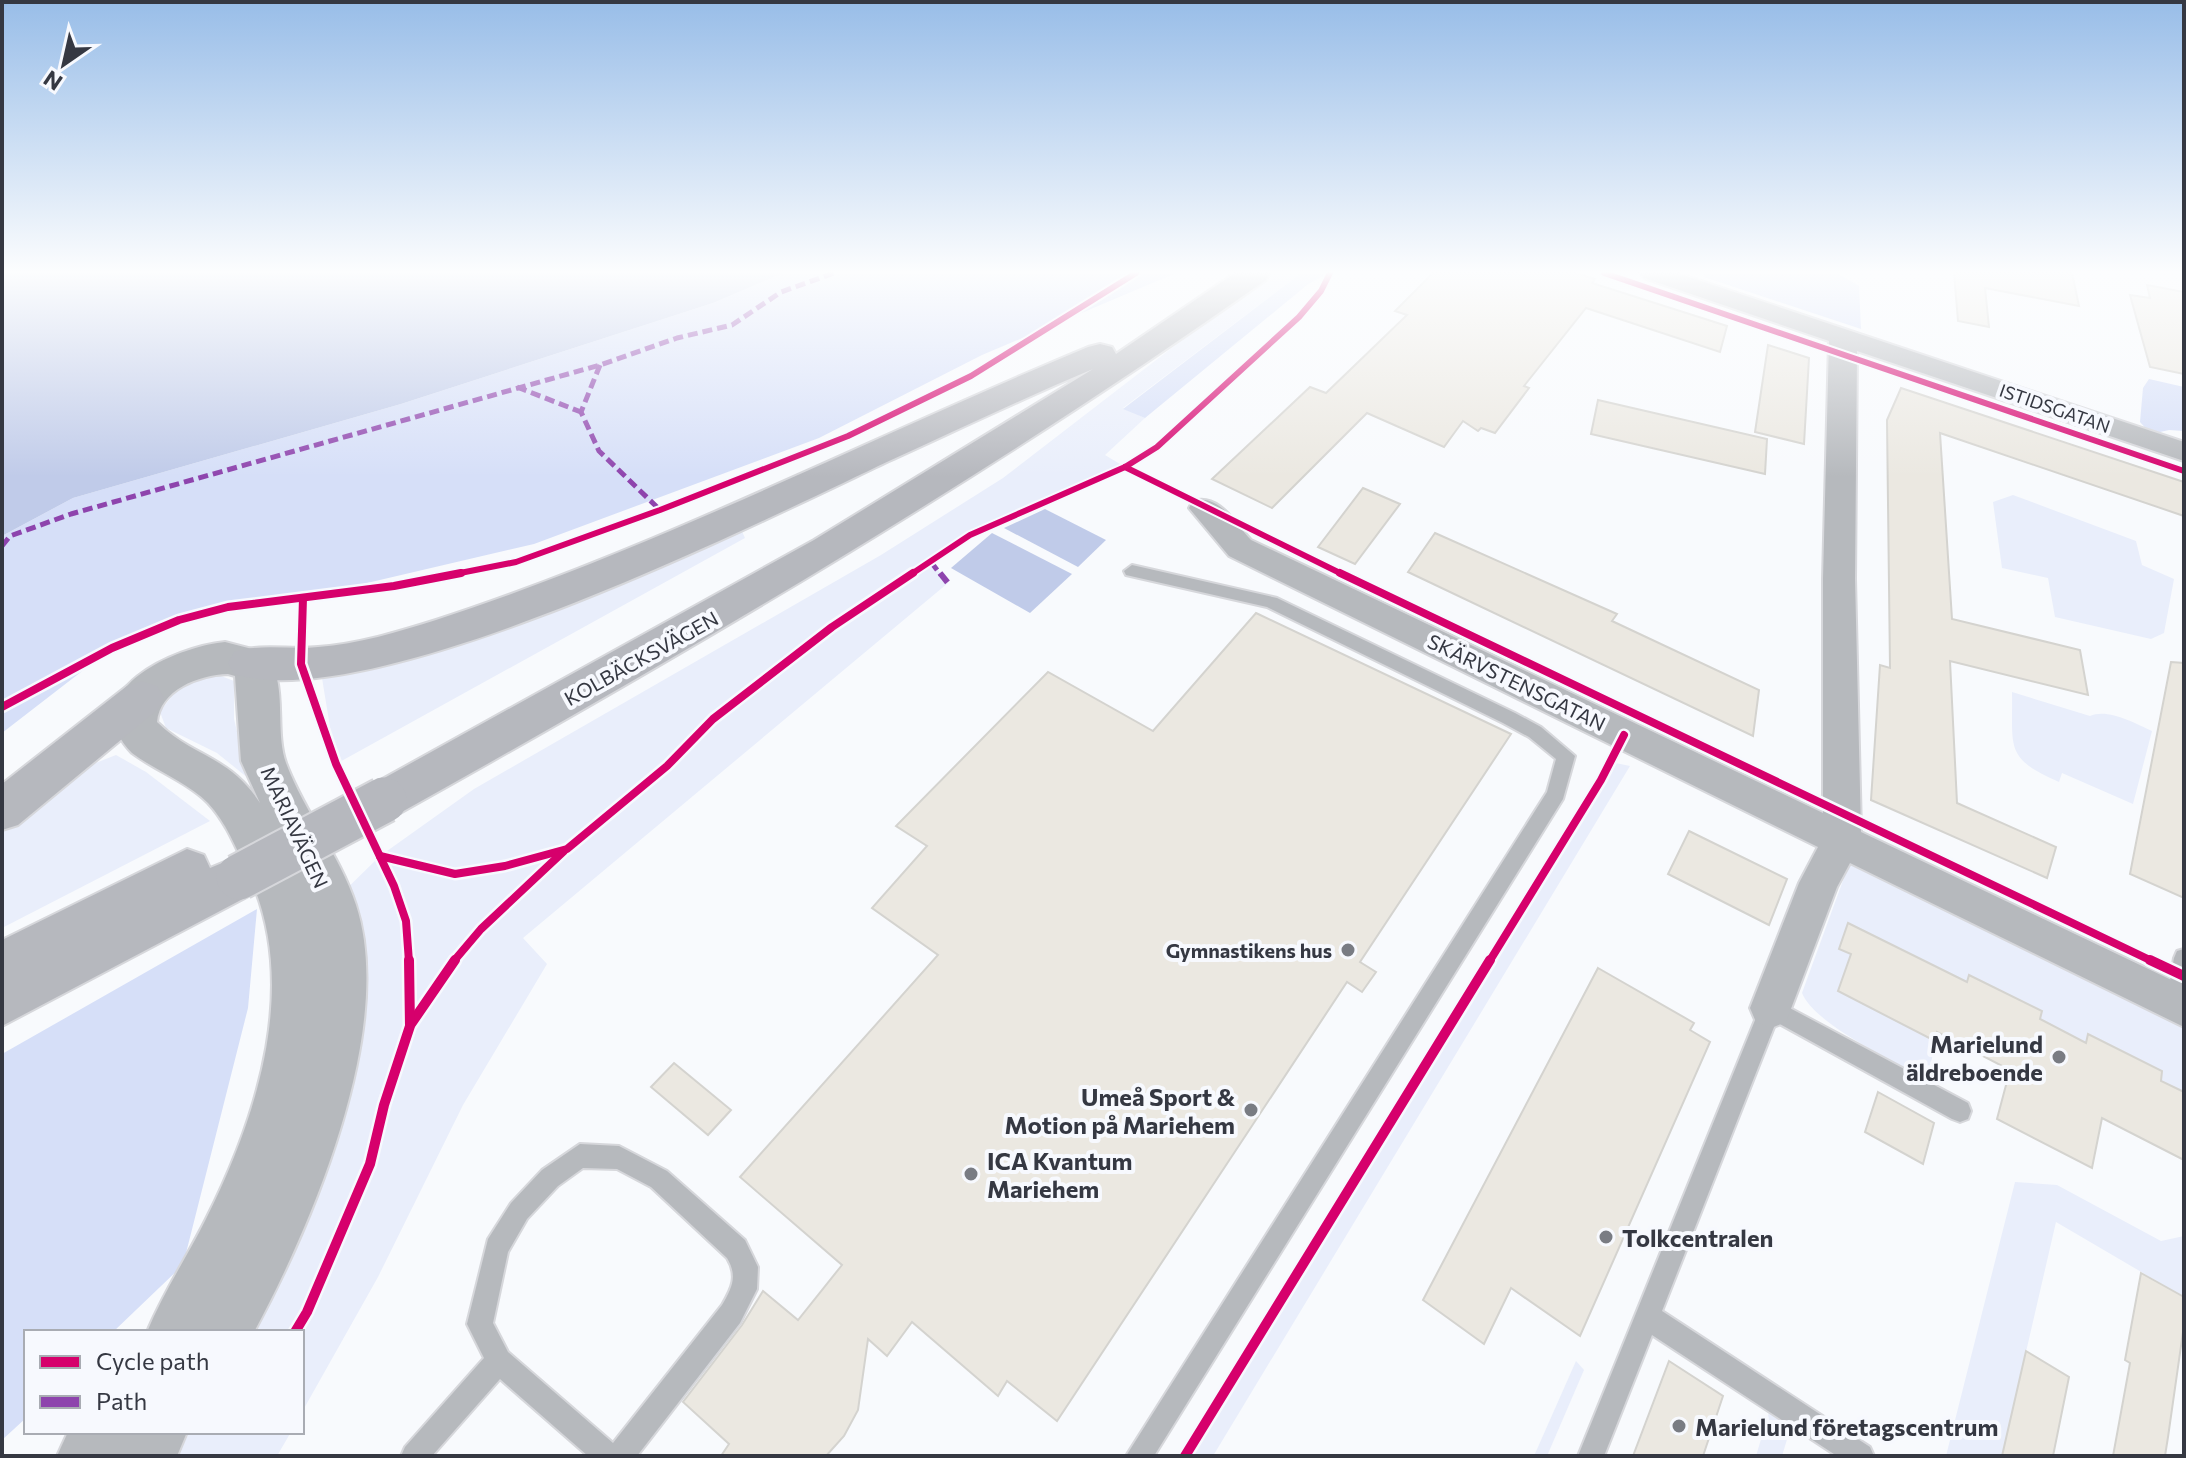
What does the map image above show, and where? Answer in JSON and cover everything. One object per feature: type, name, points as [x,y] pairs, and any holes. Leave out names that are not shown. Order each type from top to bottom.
[{"type":"highway","name":"KOLBÄCKSVÄGEN","points":[[376,788],[994,423],[1119,341]]},
{"type":"highway","name":"KOLBÄCKSVÄGEN","points":[[2,1002],[232,864],[376,788],[671,643],[832,549],[1081,394],[1157,341]]},
{"type":"highway","points":[[249,663],[301,664],[338,660],[396,647],[528,604],[652,555],[1029,383],[1100,354]]},
{"type":"highway","points":[[2,811],[142,698]]},
{"type":"highway","name":"KOLBÄCKSVÄGEN","points":[[2,966],[232,864]]},
{"type":"street","points":[[1771,1008],[1819,883],[1842,841],[1839,579],[1842,341]]},
{"type":"street","name":"ISTIDSGATAN","points":[[1857,341],[2184,452]]},
{"type":"street","name":"SKÄRVSTENSGATAN","points":[[1204,508],[1240,548],[2181,1005]]},
{"type":"street","points":[[142,698],[161,680],[199,662],[226,658],[249,663]]},
{"type":"street","name":"MARIAVÄGEN","points":[[221,1330],[262,1257],[290,1193],[324,1089],[333,1051],[338,994],[339,943],[331,904],[263,761],[259,691],[249,663]]},
{"type":"street","name":"MARIAVÄGEN","points":[[142,698],[137,710],[137,733],[145,741],[200,771],[223,788],[247,820],[283,895],[295,935],[296,1018],[282,1100],[265,1152],[225,1248],[179,1330]]},
{"type":"street","points":[[90,1456],[107,1434]]},
{"type":"street","points":[[137,1456],[154,1434]]},
{"type":"lane","points":[[1132,571],[1271,602],[1509,718],[1566,756],[1556,794],[1139,1456]]},
{"type":"lane","points":[[2181,1005],[2184,958]]},
{"type":"lane","points":[[1591,1456],[1771,1008],[1960,1111]]},
{"type":"lane","points":[[608,1456],[499,1361],[480,1324],[497,1248],[519,1211],[550,1178],[580,1156],[619,1158],[659,1179],[736,1249],[746,1267],[745,1289],[731,1314],[620,1456]]},
{"type":"lane","points":[[1648,1317],[1861,1456]]},
{"type":"lane","points":[[414,1456],[499,1361]]},
{"type":"shaded area","points":[[2,341],[595,341],[401,404],[73,498],[2,536]]},
{"type":"shaded area","points":[[595,341],[1015,341],[819,438],[534,544],[303,598],[228,607],[179,620],[112,648],[2,733],[2,536],[73,498],[401,404]]},
{"type":"shaded area","points":[[1181,341],[1211,341],[1123,408],[1145,418],[1105,455],[1125,467],[1002,521],[932,562],[948,583],[523,938],[547,964],[463,1105],[378,1277],[304,1408],[304,1330],[221,1330],[331,904],[380,856],[474,789],[881,555],[1003,478]]},
{"type":"shaded area","points":[[1212,341],[1239,341],[1145,418],[1123,409]]},
{"type":"shaded area","points":[[2149,379],[2184,387],[2184,431],[2151,434],[2140,422],[2143,388]]},
{"type":"shaded area","points":[[2013,495],[2136,541],[2142,565],[2174,579],[2164,633],[2151,639],[2055,617],[2048,578],[2002,568],[1993,502]]},
{"type":"shaded area","points":[[1045,509],[1106,540],[1078,567],[1004,528]]},
{"type":"shaded area","points":[[740,527],[745,538],[336,764],[322,678],[542,612]]},
{"type":"shaded area","points":[[992,533],[1072,574],[1030,613],[951,568]]},
{"type":"shaded area","points":[[216,674],[234,681],[234,719],[248,778],[217,753],[166,728],[160,712],[183,686]]},
{"type":"shaded area","points":[[2012,692],[2090,716],[2113,715],[2152,731],[2133,804],[2062,773],[2059,782],[2041,774],[2020,758],[2013,739]]},
{"type":"shaded area","points":[[116,755],[146,772],[210,821],[2,928],[2,829],[88,766]]},
{"type":"shaded area","points":[[1611,762],[1630,766],[1213,1456],[1185,1456]]},
{"type":"shaded area","points":[[1849,864],[2184,1028],[2184,1092],[2161,1081],[2162,1071],[2089,1035],[2086,1043],[2040,1019],[2042,1011],[1970,975],[1967,982],[1848,923],[1839,948],[1851,954],[1838,990],[1935,1041],[1928,1081],[1839,1030],[1810,1005],[1802,993]]},
{"type":"shaded area","points":[[257,909],[248,1008],[183,1265],[115,1330],[24,1330],[24,1420],[2,1440],[2,1054]]},
{"type":"shaded area","points":[[2015,1182],[2057,1185],[2161,1241],[2184,1236],[2184,1297],[2056,1222],[2002,1456],[1946,1456]]},
{"type":"shaded area","points":[[1576,1361],[1584,1370],[1547,1456],[1534,1456]]},
{"type":"shaded area","points":[[1773,1399],[1795,1413],[1782,1456],[1756,1456]]},
{"type":"shaded area","points":[[154,1434],[290,1434],[277,1456],[137,1456]]},
{"type":"building","points":[[1380,341],[1560,341],[1524,386],[1529,388],[1495,433],[1481,428],[1478,431],[1463,421],[1444,447],[1367,413],[1272,508],[1212,479],[1310,387],[1326,393]]},
{"type":"building","points":[[1687,341],[1723,341],[1720,352]]},
{"type":"building","points":[[2143,341],[2184,341],[2184,374],[2150,367]]},
{"type":"building","points":[[1768,345],[1809,358],[1804,444],[1755,432]]},
{"type":"building","points":[[1901,388],[2184,482],[2184,516],[1940,433],[1952,619],[2080,650],[2088,695],[1950,661],[1957,803],[2056,847],[2047,878],[1871,800],[1880,665],[1890,668],[1887,420]]},
{"type":"building","points":[[1598,400],[1767,439],[1765,474],[1591,434]]},
{"type":"building","points":[[1363,488],[1400,504],[1355,564],[1318,547]]},
{"type":"building","points":[[1435,533],[1617,614],[1612,621],[1759,690],[1753,736],[1408,572]]},
{"type":"building","points":[[1256,613],[1511,734],[1360,962],[1376,972],[1362,992],[1347,982],[1057,1421],[1007,1381],[998,1396],[912,1322],[887,1356],[868,1339],[858,1410],[844,1436],[826,1456],[721,1456],[729,1444],[683,1402],[742,1325],[763,1291],[798,1320],[842,1265],[740,1177],[938,955],[872,908],[927,846],[896,826],[1048,672],[1153,731]]},
{"type":"building","points":[[2171,662],[2184,663],[2184,898],[2130,874]]},
{"type":"building","points":[[1689,831],[1787,879],[1769,925],[1668,874]]},
{"type":"building","name":"Marielund äldreboende","points":[[1848,923],[1967,982],[1969,975],[2042,1011],[2040,1019],[2086,1043],[2088,1034],[2162,1071],[2161,1081],[2184,1092],[2184,1160],[2102,1118],[2092,1168],[1997,1119],[2010,1070],[1937,1032],[1935,1041],[1838,991],[1851,954],[1839,949]]},
{"type":"building","points":[[1598,968],[1694,1023],[1690,1030],[1710,1042],[1580,1336],[1511,1288],[1484,1344],[1423,1300]]},
{"type":"building","points":[[674,1063],[731,1110],[708,1135],[651,1087]]},
{"type":"building","points":[[1878,1092],[1934,1123],[1923,1164],[1865,1132]]},
{"type":"building","points":[[2141,1273],[2184,1297],[2184,1325],[2168,1437],[2165,1456],[2113,1456],[2130,1363],[2125,1360]]},
{"type":"building","points":[[2026,1351],[2069,1377],[2053,1456],[2002,1456]]},
{"type":"building","name":"Marielund företagscentrum","points":[[1669,1361],[1723,1396],[1703,1456],[1633,1456]]},
{"type":"marked path","points":[[2,546],[10,536],[71,514],[600,365],[668,341]]},
{"type":"marked path","points":[[600,365],[581,412],[599,451],[660,510]]},
{"type":"marked path","points":[[517,387],[581,412]]},
{"type":"marked path","points":[[931,562],[948,583]]},
{"type":"cycle path","points":[[2,707],[112,648],[179,620],[228,607],[394,586],[516,562],[660,510],[848,436],[971,376],[1027,341]]},
{"type":"cycle path","points":[[380,856],[455,874],[505,866],[567,849],[667,766],[713,719],[832,627],[970,535],[1125,467],[1157,447],[1273,341]]},
{"type":"cycle path","points":[[1803,341],[2184,471]]},
{"type":"cycle path","points":[[1125,467],[1204,508],[2184,976]]},
{"type":"cycle path","points":[[296,1330],[307,1312],[370,1164],[384,1105],[410,1026],[406,921],[394,886],[336,764],[301,664],[303,598]]},
{"type":"cycle path","points":[[1185,1456],[1601,780],[1624,735]]},
{"type":"cycle path","points":[[411,1024],[444,973],[481,929],[564,851]]},
{"type":"place","name":"Gymnastikens hus","points":[[1348,950]]},
{"type":"place","name":"Marielund äldreboende","points":[[2059,1057]]},
{"type":"place","name":"Umeå Sport & Motion på Mariehem","points":[[1251,1110]]},
{"type":"place","name":"ICA Kvantum Mariehem","points":[[971,1174]]},
{"type":"place","name":"Tolkcentralen","points":[[1606,1237]]},
{"type":"place","name":"Marielund företagscentrum","points":[[1679,1426]]}]
